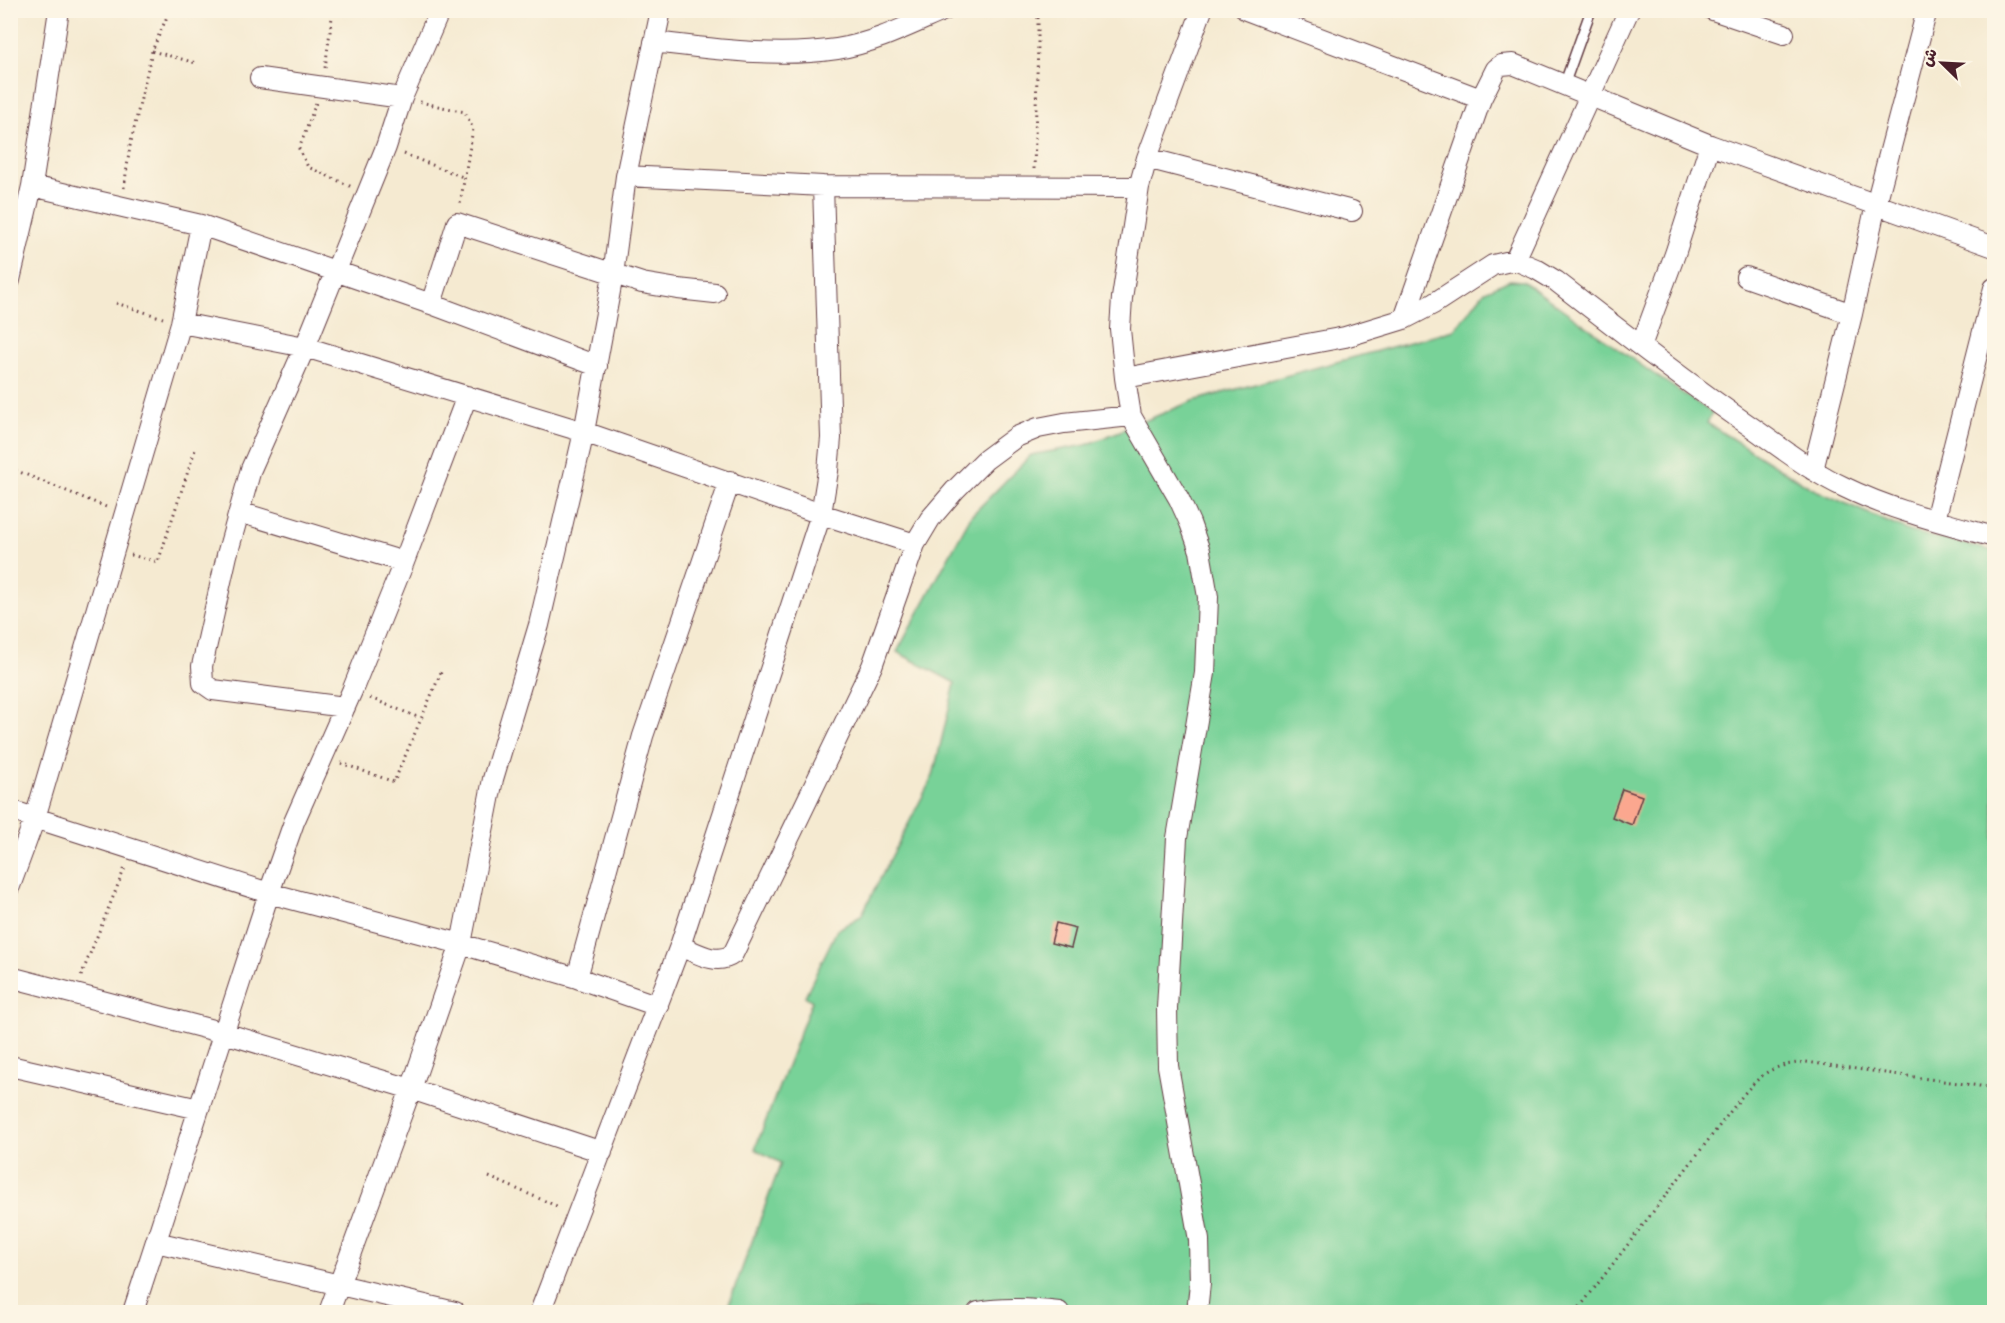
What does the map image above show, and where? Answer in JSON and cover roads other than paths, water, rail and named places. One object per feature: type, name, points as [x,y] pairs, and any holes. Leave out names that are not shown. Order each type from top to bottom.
[{"type":"street","points":[[10,280],[15,238],[32,186],[59,10]]},
{"type":"street","points":[[348,699],[213,690],[203,683],[202,666],[227,555],[251,469],[305,347],[386,147],[402,98],[440,10]]},
{"type":"street","points":[[329,1312],[411,1089],[461,944],[493,779],[539,625],[584,432],[613,275],[626,176],[661,10]]},
{"type":"street","points":[[654,42],[760,54],[837,49],[892,33],[945,10]]},
{"type":"street","points":[[1197,1312],[1200,1283],[1199,1240],[1168,1066],[1167,1008],[1177,838],[1205,673],[1208,597],[1200,551],[1190,523],[1179,499],[1131,416],[1120,329],[1122,298],[1139,187],[1147,158],[1202,10]]},
{"type":"street","points":[[1246,10],[1481,99]]},
{"type":"street","points":[[1515,260],[1629,10]]},
{"type":"street","points":[[1713,10],[1784,34]]},
{"type":"street","points":[[1813,470],[1852,314],[1876,204],[1927,10]]},
{"type":"street","points":[[1404,319],[1481,99],[1496,69],[1507,64],[1513,64],[1710,145],[1995,247]]},
{"type":"street","points":[[260,78],[402,98]]},
{"type":"street","points":[[1641,346],[1675,254],[1710,145]]},
{"type":"street","points":[[1147,158],[1352,211]]},
{"type":"street","points":[[626,176],[823,186],[1139,187]]},
{"type":"street","points":[[32,186],[201,225],[431,303],[597,366]]},
{"type":"street","points":[[540,1312],[680,946],[821,514],[831,438],[823,186]]},
{"type":"street","points":[[431,303],[457,224],[642,283],[678,290],[715,293]]},
{"type":"street","points":[[10,886],[35,818],[125,514],[180,323],[201,225]]},
{"type":"street","points":[[1125,378],[1345,337],[1404,319],[1433,304],[1492,265],[1515,260],[1556,281],[1715,402],[1813,470],[1843,487],[1878,502],[1995,537]]},
{"type":"street","points":[[1746,277],[1852,314]]},
{"type":"street","points":[[1935,520],[1995,288]]},
{"type":"street","points":[[180,323],[305,347],[584,432],[915,544]]},
{"type":"street","points":[[133,1312],[269,892],[294,822],[348,699],[404,562],[467,396]]},
{"type":"street","points":[[680,946],[717,960],[726,959],[733,954],[872,666],[915,544],[930,519],[985,460],[1016,437],[1038,428],[1064,423],[1131,416]]},
{"type":"street","points":[[577,978],[643,736],[730,481]]},
{"type":"street","points":[[239,512],[404,562]]},
{"type":"street","points":[[10,810],[269,892],[461,944],[577,978],[658,1006]]},
{"type":"street","points":[[10,977],[225,1033],[411,1089],[602,1152]]},
{"type":"street","points":[[10,1066],[199,1109]]},
{"type":"street","points":[[156,1242],[455,1312]]},
{"type":"street","points":[[978,1312],[1033,1309],[1059,1312]]},
{"type":"lane","points":[[1564,85],[1591,10]]}]
